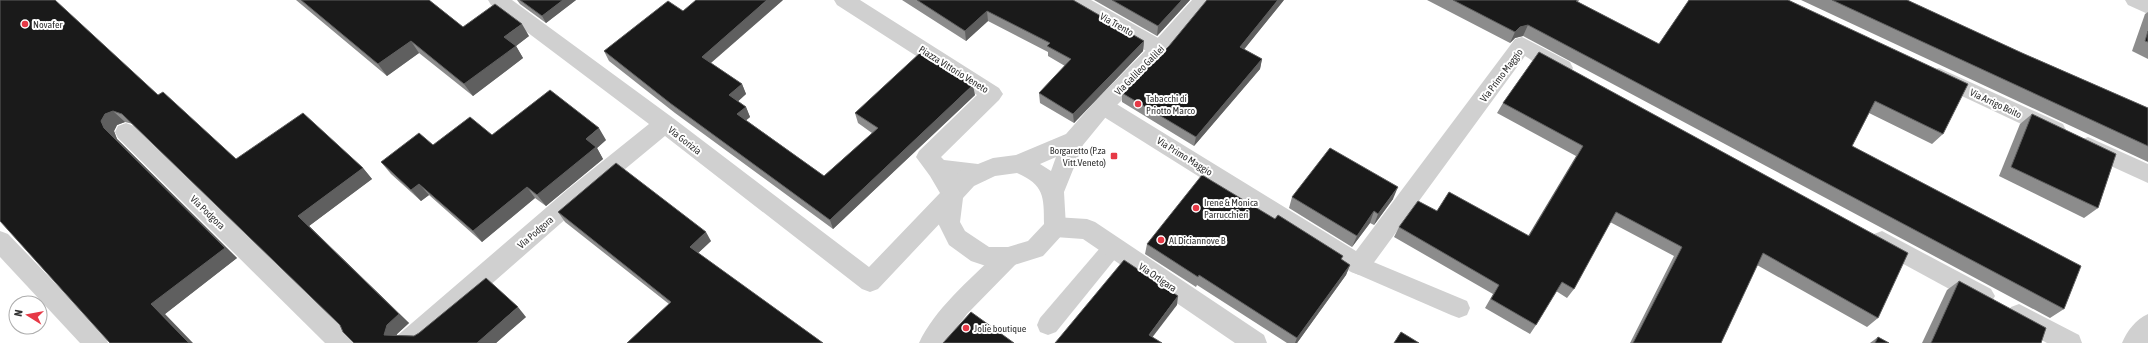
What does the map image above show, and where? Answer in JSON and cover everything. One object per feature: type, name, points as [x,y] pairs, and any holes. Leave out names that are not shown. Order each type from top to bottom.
[{"type":"street","name":"Via Gorizia","points":[[498,0],[664,124],[870,282],[952,195]]},
{"type":"street","name":"Piazza Vittorio Veneto","points":[[844,0],[992,94],[927,157],[938,169],[952,195]]},
{"type":"street","name":"Via Trento","points":[[1074,0],[1160,48]]},
{"type":"street","name":"Via Galileo Galilei","points":[[1054,190],[1074,140],[1103,106],[1160,48],[1204,0]]},
{"type":"street","points":[[2135,0],[2148,6]]},
{"type":"street","name":"Via Primo Maggio","points":[[1103,106],[1360,266],[1522,45],[1578,76]]},
{"type":"street","name":"Via Arrigo Boito","points":[[1920,67],[2148,174]]},
{"type":"street","name":"Via Podgora","points":[[407,343],[576,196],[664,124]]},
{"type":"street","name":"Via Podgora","points":[[126,132],[341,343]]},
{"type":"street","name":"Via Galileo Galilei","points":[[1018,164],[1074,140]]},
{"type":"street","points":[[1018,164],[1035,171],[1054,190],[1056,201],[1055,227],[1035,248],[1008,257],[989,257],[979,254],[957,238],[949,223],[952,195],[966,179],[978,173],[994,167],[1018,164]]},
{"type":"street","points":[[938,169],[978,173]]},
{"type":"street","name":"Via Ortigara","points":[[1055,227],[1087,229],[1255,343]]},
{"type":"street","points":[[1866,232],[2070,343]]},
{"type":"street","points":[[0,241],[96,343]]},
{"type":"street","points":[[931,343],[959,306],[1008,257]]},
{"type":"street","points":[[2134,343],[2148,325]]},
{"type":"lane","points":[[1048,325],[1113,247]]},
{"type":"lane","points":[[1360,266],[1459,308]]},
{"type":"building","points":[[0,0],[55,0],[158,95],[163,92],[236,159],[303,113],[363,168],[298,216],[399,314],[387,325],[384,335],[414,336],[486,278],[518,307],[477,343],[354,343],[343,332],[340,325],[122,114],[113,111],[105,114],[101,121],[104,128],[225,248],[151,304],[189,343],[110,343],[0,221]]},
{"type":"building","points":[[301,0],[429,0],[463,27],[495,4],[522,24],[504,37],[516,46],[464,84],[411,41],[378,64]]},
{"type":"building","points":[[520,0],[563,0],[542,16]]},
{"type":"building","points":[[696,0],[767,0],[702,57],[742,84],[729,95],[746,107],[737,114],[824,176],[878,128],[855,113],[921,52],[973,85],[830,220],[670,103],[604,51],[668,1],[683,11]]},
{"type":"building","points":[[917,0],[1073,0],[1144,41],[1073,114],[1039,93],[1071,59],[1047,46],[1050,43],[987,11],[965,31]]},
{"type":"building","points":[[1112,0],[1182,0],[1158,26]]},
{"type":"building","points":[[1207,0],[1278,0],[1240,47],[1262,59],[1196,137],[1122,93],[1169,46]]},
{"type":"building","points":[[1453,0],[1577,0],[1576,1],[1659,44],[1689,0],[1788,0],[1968,84],[1943,134],[1875,101],[1852,146],[2081,266],[2064,309],[1528,25],[1520,27],[1515,32]]},
{"type":"building","points":[[1832,0],[1907,0],[2022,53],[2148,108],[2148,146]]},
{"type":"building","points":[[2148,31],[2148,42],[2145,41]]},
{"type":"building","points":[[1539,52],[1908,253],[1878,318],[1763,253],[1721,343],[1633,343],[1682,247],[1616,212],[1574,289],[1562,282],[1536,325],[1491,299],[1499,285],[1399,227],[1418,201],[1437,211],[1449,192],[1529,236],[1583,146],[1503,103]]},
{"type":"building","points":[[550,90],[599,128],[586,139],[596,147],[537,195],[527,187],[473,231],[419,184],[411,190],[381,162],[419,133],[433,145],[470,117],[492,135]]},
{"type":"building","points":[[2032,114],[2116,154],[2098,208],[2011,167]]},
{"type":"building","points":[[1330,148],[1398,187],[1378,214],[1374,211],[1357,236],[1292,197]]},
{"type":"building","points":[[616,163],[706,232],[690,247],[823,343],[627,343],[671,302],[558,212]]},
{"type":"building","points":[[1202,175],[1275,219],[1278,215],[1343,256],[1341,259],[1350,265],[1297,338],[1199,275],[1198,277],[1147,244]]},
{"type":"building","points":[[1124,260],[1178,296],[1149,335],[1162,343],[1055,343]]},
{"type":"building","points":[[1959,281],[2046,328],[2041,343],[1931,343]]},
{"type":"building","points":[[971,312],[1014,343],[943,343]]},
{"type":"building","points":[[1401,332],[1419,343],[1394,343]]},
{"type":"building","points":[[1878,337],[1889,343],[1875,343]]},
{"type":"place","name":"Novafer","points":[[25,24]]},
{"type":"place","name":"Tabacchi di Priotto Marco","points":[[1138,104]]},
{"type":"place","name":"Borgaretto (P.za Vitt.Veneto)","points":[[1114,156]]},
{"type":"place","name":"Irene & Monica Parrucchieri","points":[[1196,208]]},
{"type":"place","name":"Al Diciannove B","points":[[1161,240]]},
{"type":"place","name":"Jolie boutique","points":[[966,328]]}]
